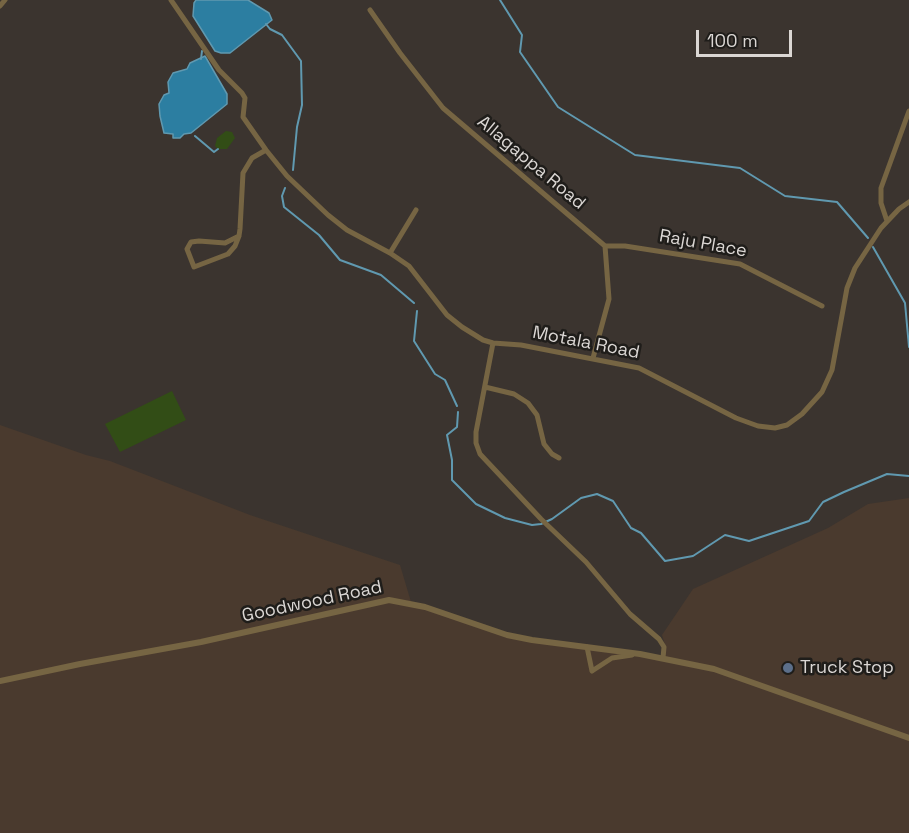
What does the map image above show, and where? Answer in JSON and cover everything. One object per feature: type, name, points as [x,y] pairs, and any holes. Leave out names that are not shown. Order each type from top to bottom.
[{"type":"street","points":[[0,6],[5,0]]},
{"type":"street","points":[[171,0],[219,70],[242,93],[243,115],[266,150],[287,176],[347,230],[409,266],[454,321],[477,337],[493,343],[476,432],[479,451],[541,519],[586,562],[630,614],[658,639],[664,647],[663,658]]},
{"type":"street","name":"Allagappa Road","points":[[370,10],[443,108],[605,246]]},
{"type":"street","points":[[887,221],[881,203],[881,188],[909,111]]},
{"type":"street","points":[[240,236],[225,243],[199,241],[190,243],[187,249],[194,267],[228,254],[235,246],[240,236],[242,181],[246,167],[250,160],[266,150]]},
{"type":"street","name":"Motala Road","points":[[493,343],[521,345],[645,370],[752,425],[767,428],[784,426],[802,414],[826,387],[834,363],[849,281],[863,253],[887,221],[909,202]]},
{"type":"street","points":[[390,253],[416,210]]},
{"type":"street","points":[[593,358],[610,295],[605,246]]},
{"type":"street","name":"Raju Place","points":[[605,246],[625,246],[740,264],[822,306]]},
{"type":"street","points":[[484,387],[514,394],[528,403],[537,415],[544,444],[559,459]]},
{"type":"street","name":"Goodwood Road","points":[[0,681],[201,642],[388,600],[418,605],[507,635],[640,654],[714,669],[909,738]]},
{"type":"street","points":[[586,647],[592,671],[612,658],[640,654]]},
{"type":"shaded area","points":[[0,425],[110,461],[250,515],[400,565],[411,602],[508,634],[664,658],[666,648],[662,635],[693,589],[828,528],[868,504],[909,498],[909,833],[0,833]]},
{"type":"green space","points":[[226,131],[232,132],[235,138],[227,149],[218,149],[215,146],[217,138]]},
{"type":"green space","points":[[172,391],[186,420],[120,452],[105,424]]},
{"type":"water","points":[[196,0],[248,0],[269,13],[272,20],[230,53],[221,53],[215,51],[193,16]]},
{"type":"water","points":[[205,56],[227,94],[227,104],[191,133],[184,134],[180,138],[173,138],[173,134],[164,133],[159,104],[164,95],[169,93],[168,82],[173,73],[187,69],[190,63]]},
{"type":"waterway","points":[[500,0],[522,35],[520,52],[558,107],[635,155],[740,168],[785,196],[837,202],[868,238]]},
{"type":"waterway","points":[[266,24],[270,29],[282,35],[301,61],[302,105],[297,127],[293,170]]},
{"type":"waterway","points":[[201,59],[202,51]]},
{"type":"waterway","points":[[195,136],[214,152],[218,149]]},
{"type":"waterway","points":[[285,188],[282,196],[284,207],[319,235],[340,260],[381,275],[414,303]]},
{"type":"waterway","points":[[873,247],[905,303],[909,347]]},
{"type":"waterway","points":[[417,311],[414,341],[435,374],[445,380],[457,406]]},
{"type":"waterway","points":[[458,412],[457,427],[447,435],[452,460],[452,480],[476,504],[505,518],[532,525],[552,519],[581,498],[597,494],[613,501],[631,528],[641,533],[665,561],[693,556],[725,535],[749,541],[809,521],[823,502],[844,492],[887,474],[909,476]]},
{"type":"place","name":"Truck Stop","points":[[788,668]]}]
